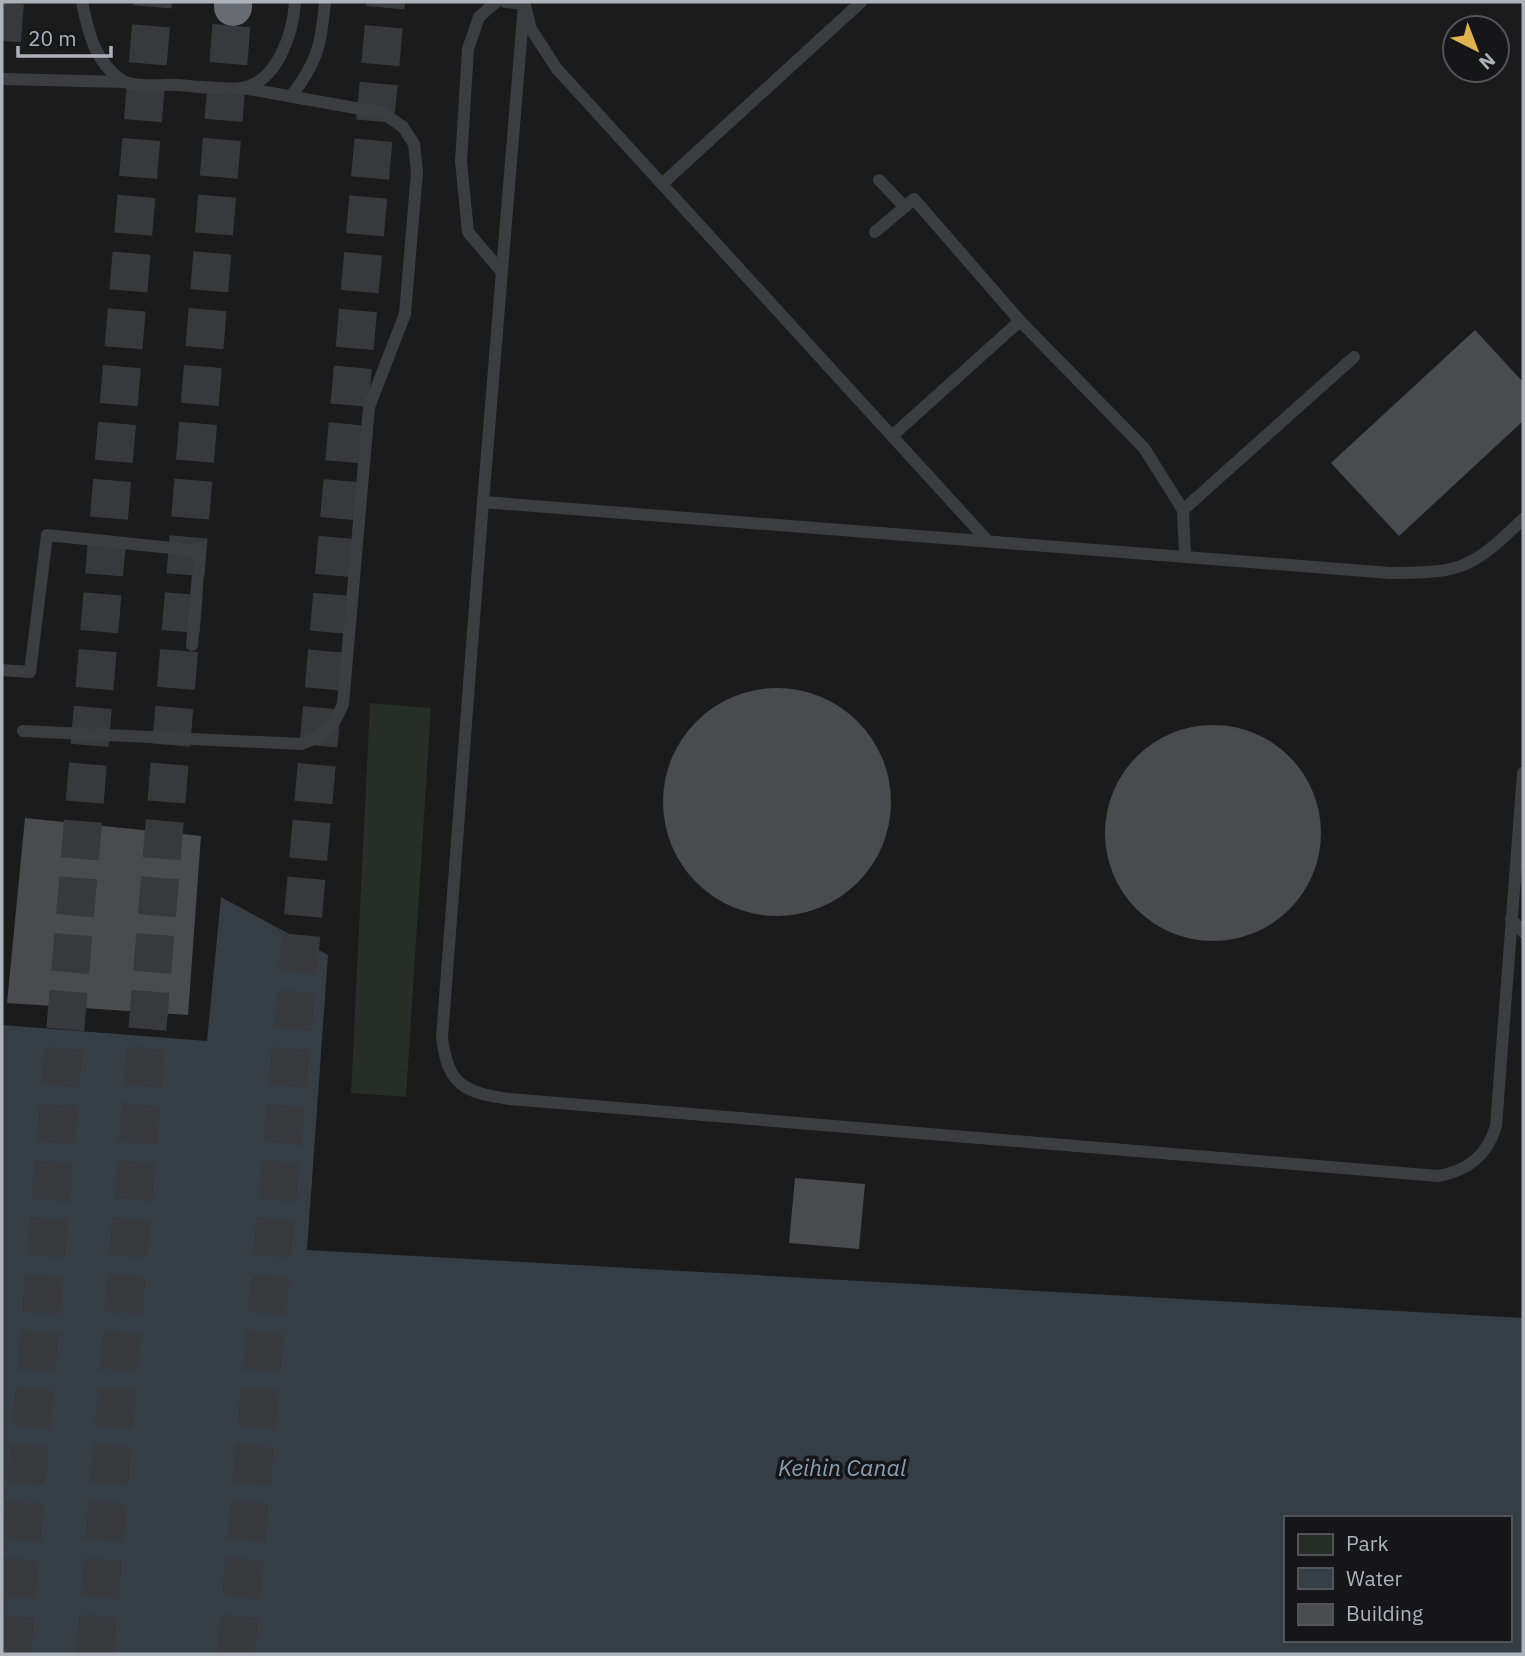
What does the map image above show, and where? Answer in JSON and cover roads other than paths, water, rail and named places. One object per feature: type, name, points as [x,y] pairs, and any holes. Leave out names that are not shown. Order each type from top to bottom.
[{"type":"lane","points":[[82,2],[90,42],[107,66],[125,82]]},
{"type":"lane","points":[[243,88],[261,78],[283,54],[294,22],[295,2]]},
{"type":"lane","points":[[291,96],[305,78],[320,48],[325,2]]},
{"type":"lane","points":[[496,2],[479,17],[468,49],[461,161],[468,232],[500,271]]},
{"type":"lane","points":[[505,2],[524,3]]},
{"type":"lane","points":[[662,184],[861,2]]},
{"type":"lane","points":[[524,3],[500,271],[442,1037],[449,1071],[462,1086],[481,1095],[1438,1176],[1454,1173],[1478,1160],[1488,1149],[1496,1126],[1523,773]]},
{"type":"lane","points":[[524,3],[543,52],[986,539]]},
{"type":"lane","points":[[2,79],[243,88],[383,113],[403,127],[414,144],[417,172],[405,314],[369,407],[343,704],[336,723],[322,736],[301,744],[23,731]]},
{"type":"lane","points":[[879,180],[905,207]]},
{"type":"lane","points":[[875,232],[914,200],[1020,321],[1144,447],[1183,510],[1185,556]]},
{"type":"lane","points":[[892,436],[1020,321]]},
{"type":"lane","points":[[1183,510],[1354,357]]},
{"type":"lane","points":[[483,502],[986,539],[1390,573],[1439,573],[1460,568],[1477,559],[1523,519]]},
{"type":"lane","points":[[2,670],[30,672],[47,535],[200,551],[191,645]]},
{"type":"lane","points":[[1511,919],[1523,932]]},
{"type":"water","name":"Keihin Canal","points":[[221,897],[328,955],[307,1250],[1523,1318],[1523,1654],[2,1654],[2,1025],[207,1041]]},
{"type":"tunnel","points":[[2,41],[5,2]]},
{"type":"tunnel","points":[[12,1654],[153,2]]},
{"type":"tunnel","points":[[236,1654],[386,2]]},
{"type":"tunnel","points":[[95,1654],[233,7]]}]
